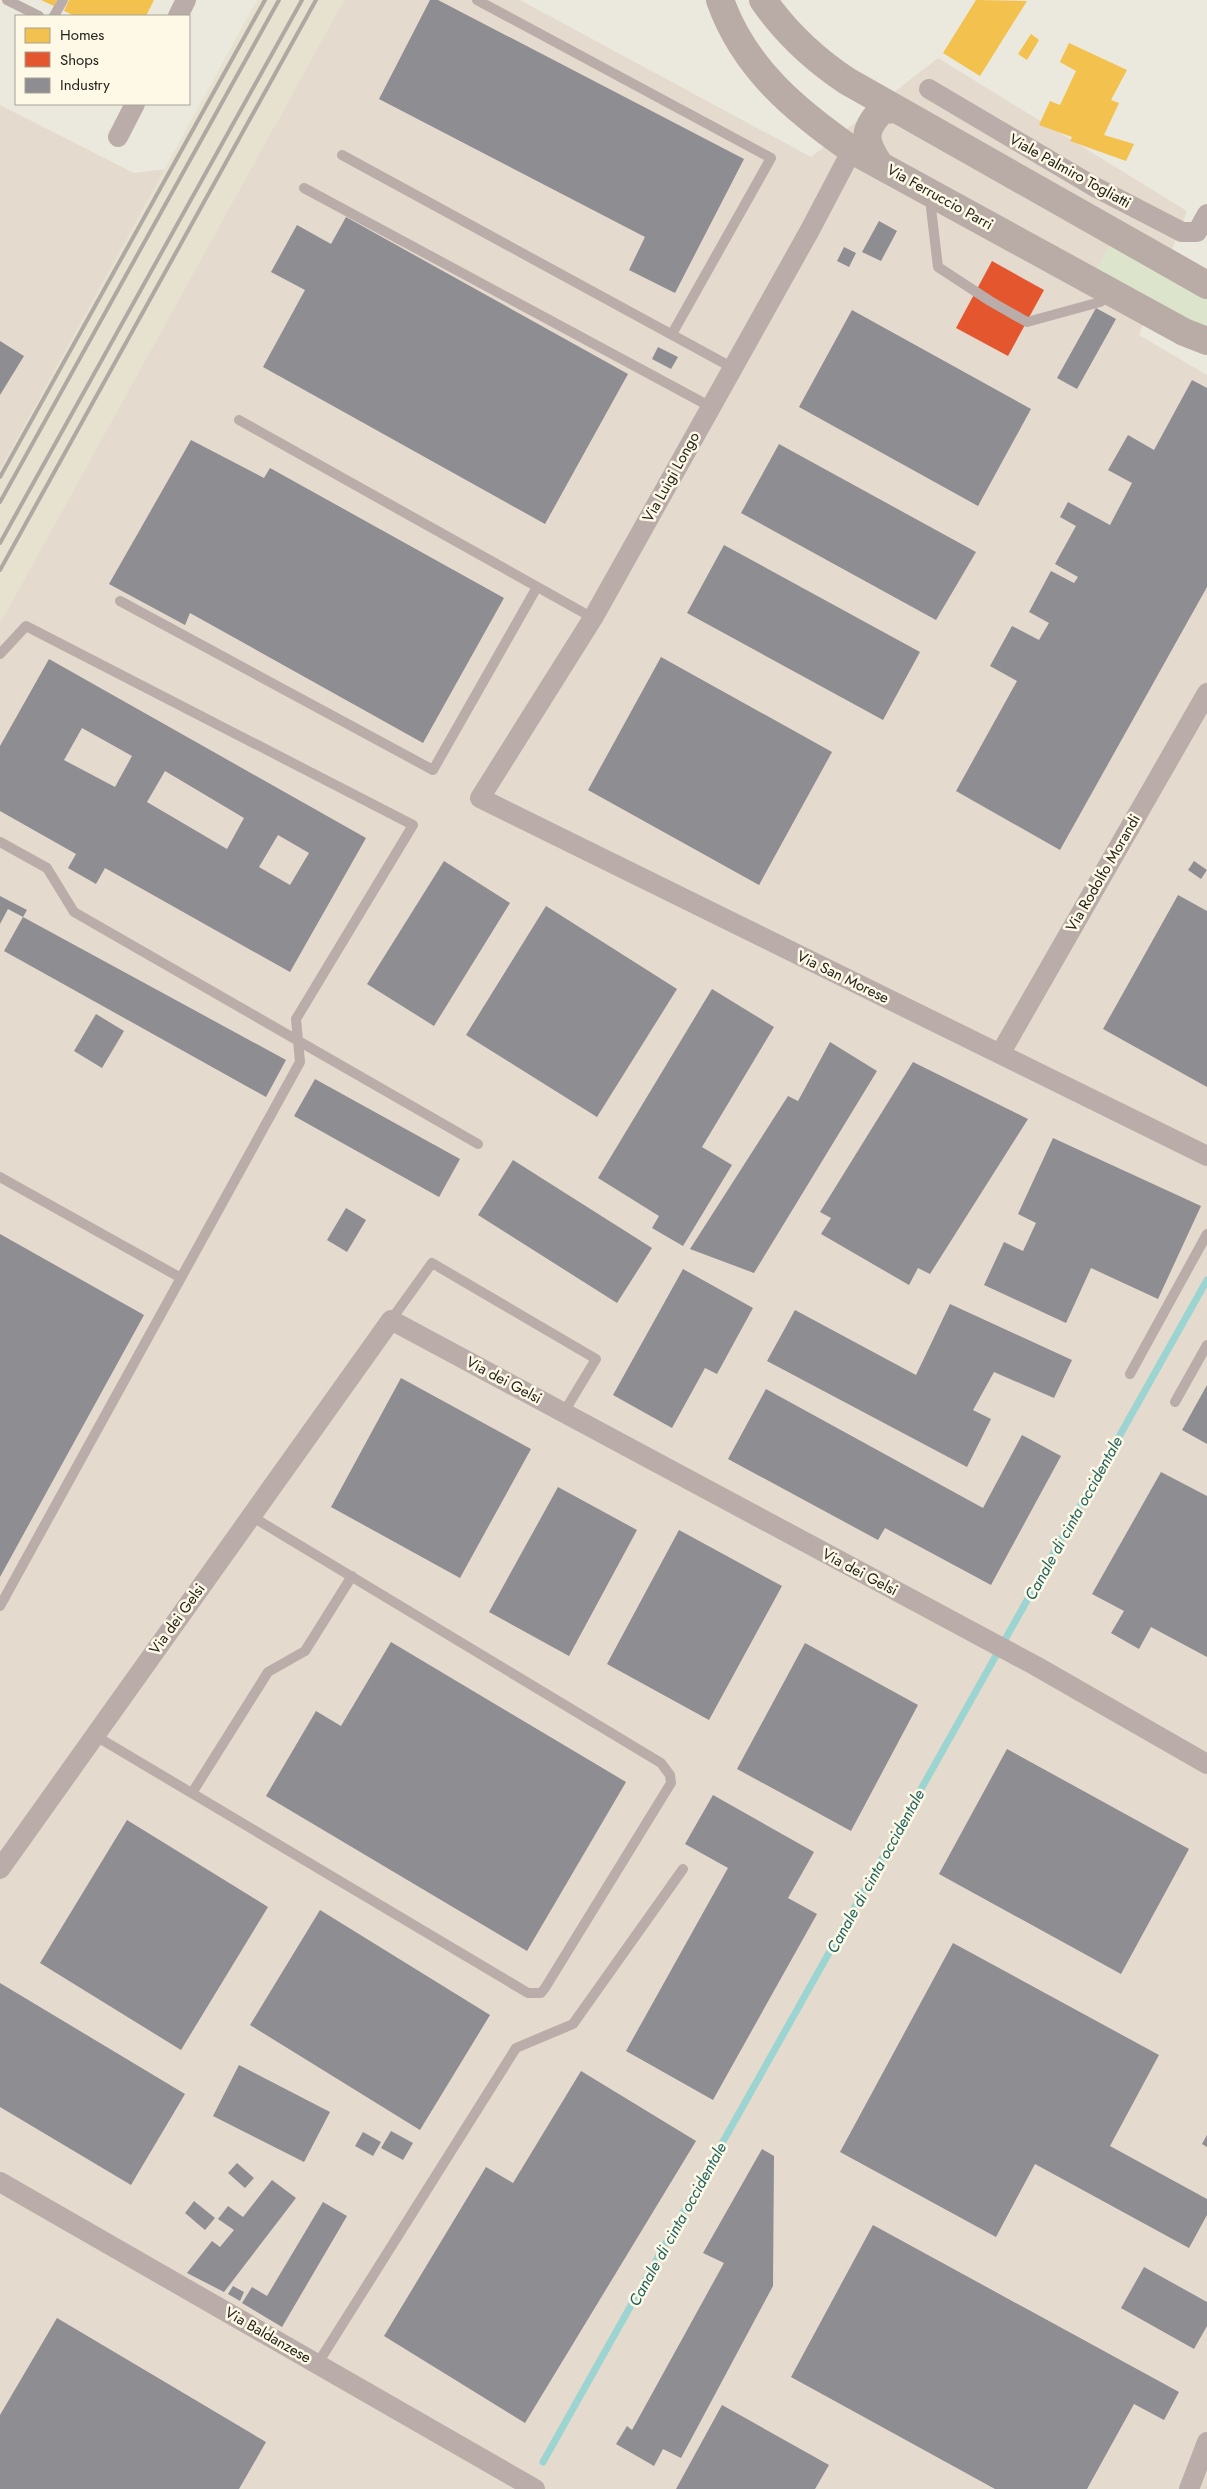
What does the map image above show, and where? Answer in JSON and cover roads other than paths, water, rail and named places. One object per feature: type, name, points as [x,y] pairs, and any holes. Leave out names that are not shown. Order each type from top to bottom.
[{"type":"main road","name":"Via Ferruccio Parri","points":[[720,0],[745,50],[776,91],[810,120],[852,150],[1184,332],[1207,342]]},
{"type":"main road","points":[[763,0],[785,30],[828,68],[896,109],[1207,285]]},
{"type":"main road","points":[[879,164],[866,145],[867,132],[872,120],[882,110],[896,109]]},
{"type":"street","points":[[178,15],[186,0]]},
{"type":"street","name":"Viale Palmiro Togliatti","points":[[929,89],[1093,186],[1182,232],[1197,232],[1207,214]]},
{"type":"street","points":[[118,137],[134,105]]},
{"type":"street","name":"Via Luigi Longo","points":[[480,798],[592,618],[733,368],[852,150]]},
{"type":"street","name":"Via Rodolfo Morandi","points":[[1000,1054],[1207,693]]},
{"type":"street","name":"Via San Morese","points":[[480,798],[1207,1156]]},
{"type":"street","name":"Via dei Gelsi","points":[[0,1869],[391,1320],[976,1636],[1036,1666],[1207,1764]]},
{"type":"street","name":"Via Baldanzese","points":[[0,2182],[535,2489]]},
{"type":"street","points":[[1189,2489],[1207,2442]]},
{"type":"lane","points":[[7,0],[37,15]]},
{"type":"lane","points":[[55,15],[63,0]]},
{"type":"lane","points":[[478,0],[770,158],[672,334]]},
{"type":"lane","points":[[342,156],[733,368]]},
{"type":"lane","points":[[304,188],[711,406]]},
{"type":"lane","points":[[933,194],[931,208],[938,267],[990,301],[1027,322],[1100,302],[1114,293]]},
{"type":"lane","points":[[239,420],[592,618]]},
{"type":"lane","points":[[120,601],[433,770],[537,586]]},
{"type":"lane","points":[[0,654],[26,626],[413,825],[296,1019],[300,1062],[0,1606]]},
{"type":"lane","points":[[0,842],[47,868],[74,912],[478,1144]]},
{"type":"lane","points":[[0,1177],[181,1278]]},
{"type":"lane","points":[[1130,1374],[1207,1234]]},
{"type":"lane","points":[[391,1320],[432,1263],[596,1358],[564,1412]]},
{"type":"lane","points":[[1175,1402],[1207,1345]]},
{"type":"lane","points":[[94,1735],[528,1993],[541,1994],[671,1783],[670,1775],[661,1763],[251,1516]]},
{"type":"lane","points":[[192,1794],[268,1672],[305,1651],[352,1576]]},
{"type":"lane","points":[[318,2363],[516,2048],[573,2024],[683,1869]]},
{"type":"waterway","name":"Canale di cinta occidentale","points":[[543,2462],[1207,1280]]},
{"type":"railway","points":[[0,477],[265,0]]},
{"type":"railway","points":[[0,502],[279,0]]},
{"type":"railway","points":[[0,543],[302,0]]},
{"type":"railway","points":[[0,570],[316,0]]}]
